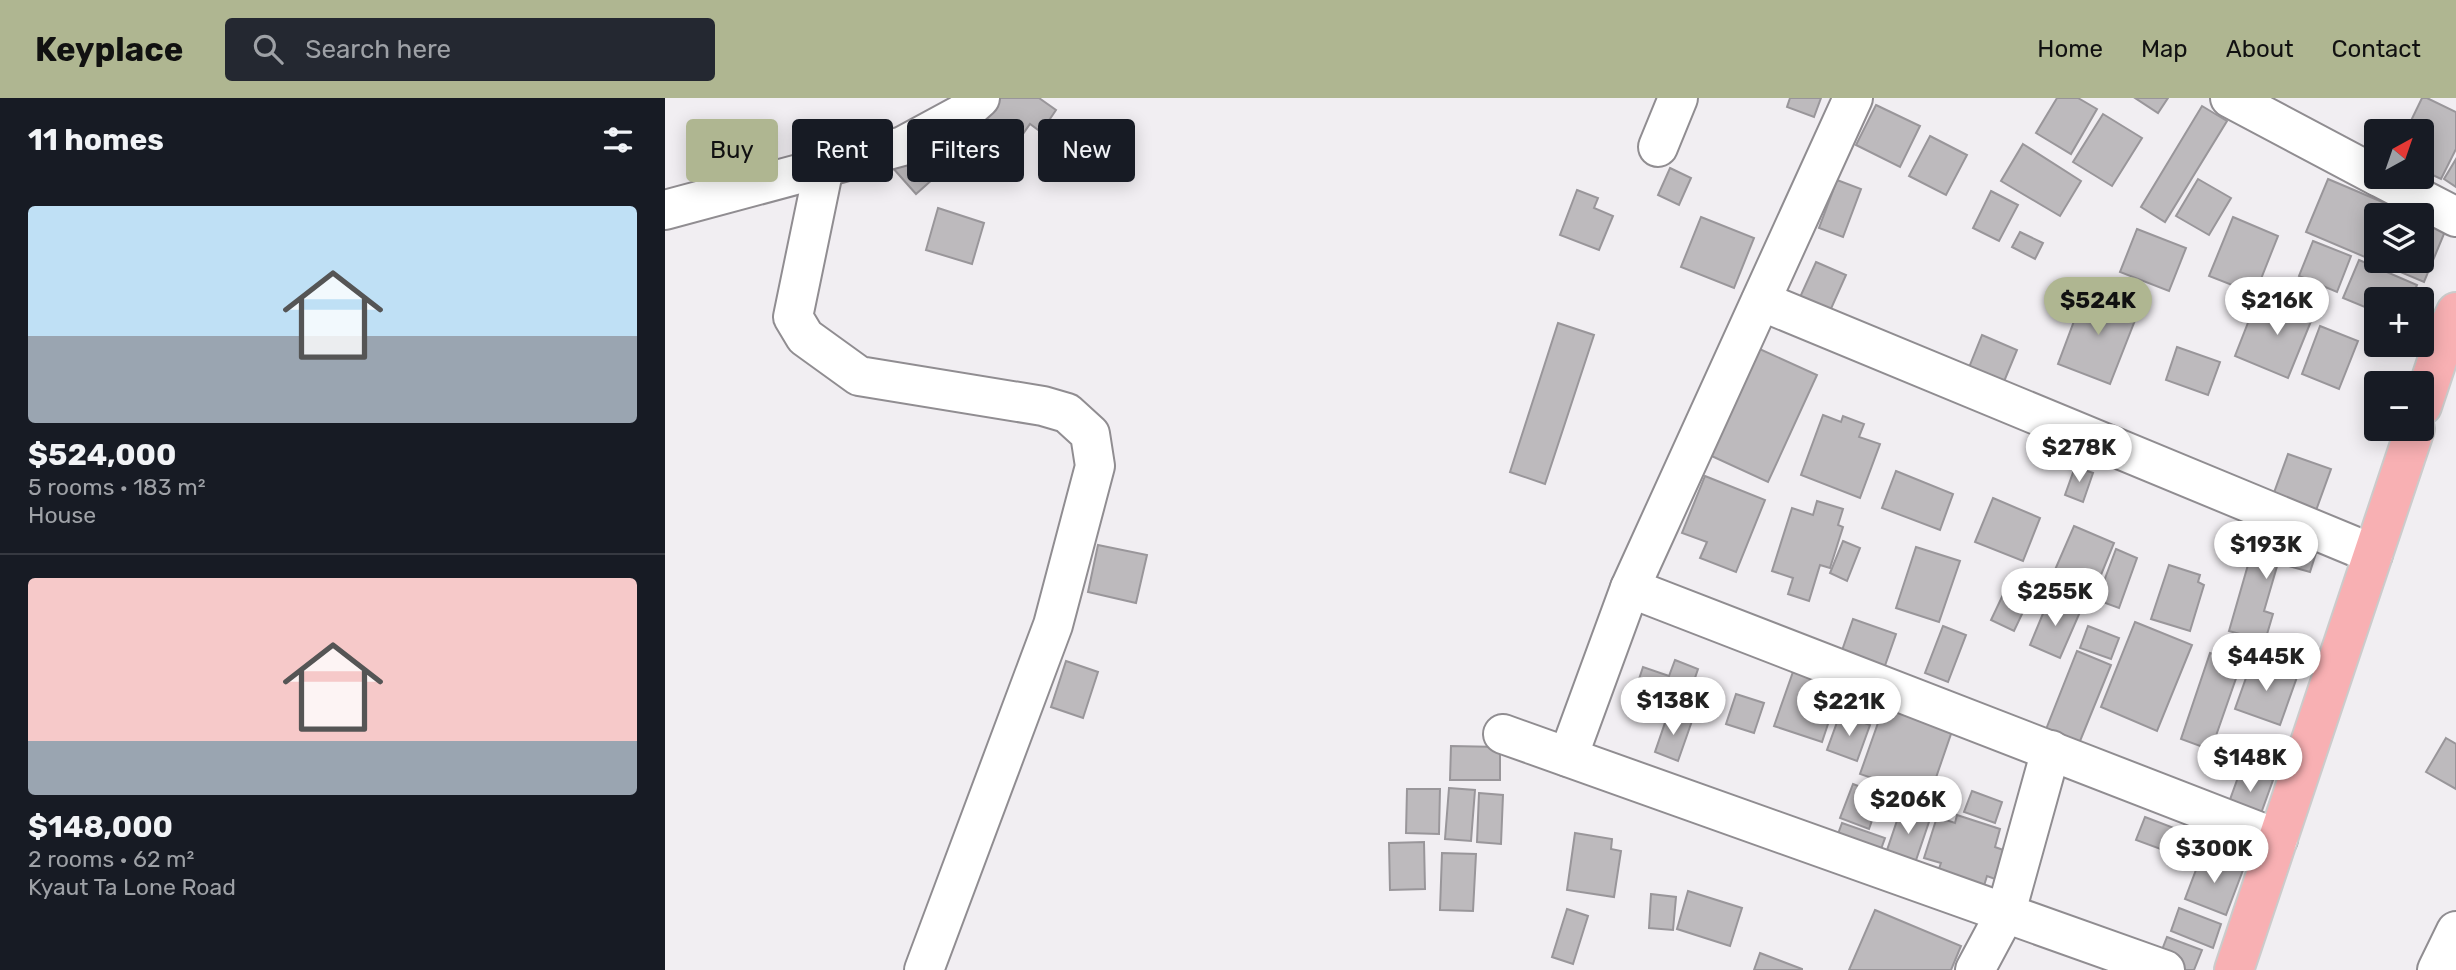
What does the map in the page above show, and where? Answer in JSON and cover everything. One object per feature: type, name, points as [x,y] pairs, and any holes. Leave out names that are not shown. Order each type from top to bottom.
[{"type":"main road","points":[[2434,371],[2456,312]]},
{"type":"main road","points":[[2234,970],[2410,441]]},
{"type":"street","points":[[893,149],[904,146],[962,114],[981,98]]},
{"type":"street","points":[[1658,147],[1678,98]]},
{"type":"street","points":[[1568,757],[1630,588],[1853,98]]},
{"type":"street","points":[[2230,98],[2364,169]]},
{"type":"street","points":[[665,210],[792,176]]},
{"type":"street","points":[[821,182],[793,317],[805,337],[859,376],[1043,406],[1067,413],[1090,434],[1095,466],[1053,625],[924,970]]},
{"type":"street","points":[[2402,189],[2456,218]]},
{"type":"street","points":[[1761,301],[2374,554]]},
{"type":"street","points":[[1630,588],[2278,839]]},
{"type":"street","points":[[1503,734],[2165,970]]},
{"type":"street","points":[[1975,970],[2005,912],[2051,750]]},
{"type":"street","points":[[2440,969],[2456,931]]},
{"type":"building","points":[[996,98],[1039,98],[1056,110],[1050,119],[1038,119],[1038,130],[1030,124],[1024,132],[1024,119],[987,119],[983,116]]},
{"type":"building","points":[[1790,98],[1821,98],[1814,117],[1787,107]]},
{"type":"building","points":[[2057,98],[2078,98],[2097,109],[2071,154],[2036,133]]},
{"type":"building","points":[[2135,98],[2168,98],[2158,113]]},
{"type":"building","points":[[2422,98],[2456,112],[2456,149],[2441,179],[2434,176],[2434,119],[2412,119]]},
{"type":"building","points":[[1876,105],[1920,126],[1900,167],[1856,145]]},
{"type":"building","points":[[2202,106],[2227,121],[2165,222],[2141,207]]},
{"type":"building","points":[[2103,114],[2142,138],[2112,186],[2073,162]]},
{"type":"building","points":[[1930,136],[1967,155],[1946,195],[1909,176]]},
{"type":"building","points":[[2023,144],[2081,181],[2060,216],[2001,181]]},
{"type":"building","points":[[907,154],[907,182],[930,182],[916,194],[893,166]]},
{"type":"building","points":[[2456,159],[2456,187],[2444,179]]},
{"type":"building","points":[[1670,168],[1691,178],[1679,205],[1658,195]]},
{"type":"building","points":[[2198,179],[2231,198],[2209,235],[2176,216]]},
{"type":"building","points":[[2328,179],[2385,203],[2364,203],[2364,257],[2306,232]]},
{"type":"building","points":[[1837,180],[1861,189],[1843,237],[1819,228]]},
{"type":"building","points":[[1577,190],[1598,198],[1594,208],[1613,216],[1599,250],[1560,235]]},
{"type":"building","points":[[1991,191],[2018,205],[1999,241],[1973,228]]},
{"type":"building","points":[[938,208],[984,223],[972,264],[926,250]]},
{"type":"building","points":[[1701,217],[1754,238],[1734,288],[1681,267]]},
{"type":"building","points":[[2233,217],[2278,236],[2255,294],[2209,276]]},
{"type":"building","points":[[2434,224],[2446,229],[2434,258]]},
{"type":"building","points":[[2137,229],[2186,248],[2169,291],[2120,272]]},
{"type":"building","points":[[2020,232],[2043,243],[2035,259],[2012,247]]},
{"type":"building","points":[[2313,241],[2351,256],[2337,292],[2299,276]]},
{"type":"building","points":[[2359,260],[2364,262],[2364,273],[2389,273],[2417,285],[2364,287],[2364,307],[2343,298]]},
{"type":"building","points":[[1816,262],[1846,275],[1826,320],[1796,306]]},
{"type":"building","points":[[2403,273],[2428,273],[2424,282]]},
{"type":"building","points":[[2086,289],[2139,310],[2110,384],[2058,364]]},
{"type":"building","points":[[2279,294],[2316,309],[2288,378],[2235,356],[2251,315],[2268,322]]},
{"type":"building","points":[[1558,323],[1594,335],[1545,484],[1510,472]]},
{"type":"building","points":[[2320,326],[2358,341],[2339,389],[2302,374]]},
{"type":"building","points":[[1982,335],[2017,350],[2003,384],[1968,370]]},
{"type":"building","points":[[1753,346],[1817,375],[1768,482],[1705,453]]},
{"type":"building","points":[[2177,347],[2220,362],[2208,395],[2166,380]]},
{"type":"building","points":[[1823,415],[1841,422],[1843,416],[1864,424],[1859,437],[1880,444],[1860,498],[1801,475]]},
{"type":"building","points":[[2288,454],[2331,469],[2314,516],[2271,501]]},
{"type":"building","points":[[2075,467],[2093,473],[2083,502],[2065,495]]},
{"type":"building","points":[[1896,471],[1953,494],[1940,530],[1882,508]]},
{"type":"building","points":[[1705,476],[1765,500],[1736,572],[1700,558],[1707,542],[1682,533]]},
{"type":"building","points":[[1993,498],[2040,518],[2023,561],[1975,542]]},
{"type":"building","points":[[1817,501],[1843,509],[1838,525],[1843,527],[1830,568],[1820,565],[1809,601],[1788,594],[1793,578],[1772,571],[1792,508],[1813,515]]},
{"type":"building","points":[[2074,526],[2114,543],[2092,597],[2051,579]]},
{"type":"building","points":[[2258,530],[2318,547],[2310,572],[2278,563],[2264,611],[2273,614],[2265,641],[2229,631]]},
{"type":"building","points":[[1843,541],[1860,548],[1847,581],[1830,573]]},
{"type":"building","points":[[1098,545],[1147,555],[1136,603],[1088,592]]},
{"type":"building","points":[[1916,547],[1960,561],[1939,622],[1896,608]]},
{"type":"building","points":[[2116,549],[2137,558],[2119,608],[2097,600]]},
{"type":"building","points":[[2169,565],[2200,575],[2198,582],[2204,585],[2190,631],[2151,619]]},
{"type":"building","points":[[2008,584],[2031,595],[2014,631],[1991,620]]},
{"type":"building","points":[[2049,599],[2080,612],[2060,658],[2030,645]]},
{"type":"building","points":[[1853,619],[1896,634],[1881,677],[1838,662]]},
{"type":"building","points":[[2135,622],[2192,645],[2157,731],[2101,707]]},
{"type":"building","points":[[1943,626],[1966,635],[1948,682],[1925,673]]},
{"type":"building","points":[[2088,626],[2119,638],[2111,659],[2080,648]]},
{"type":"building","points":[[2077,651],[2111,665],[2076,751],[2043,737]]},
{"type":"building","points":[[2210,653],[2241,664],[2211,750],[2181,739]]},
{"type":"building","points":[[1675,660],[1698,669],[1683,713],[1633,697],[1643,667],[1669,676]]},
{"type":"building","points":[[1066,661],[1098,672],[1083,718],[1051,707]]},
{"type":"building","points":[[2252,661],[2297,677],[2280,725],[2235,709]]},
{"type":"building","points":[[1794,669],[1841,685],[1822,742],[1774,726]]},
{"type":"building","points":[[1736,694],[1764,703],[1754,733],[1726,724]]},
{"type":"building","points":[[1884,706],[1952,731],[1929,798],[1860,774]]},
{"type":"building","points":[[1668,714],[1692,721],[1678,761],[1655,752]]},
{"type":"building","points":[[1840,714],[1870,725],[1857,761],[1827,750]]},
{"type":"building","points":[[2446,738],[2456,744],[2456,789],[2426,772]]},
{"type":"building","points":[[1451,746],[1500,747],[1500,780],[1450,780]]},
{"type":"building","points":[[2241,769],[2273,780],[2259,819],[2227,808]]},
{"type":"building","points":[[1853,784],[1881,795],[1869,829],[1840,818]]},
{"type":"building","points":[[1449,788],[1475,790],[1471,841],[1445,839]]},
{"type":"building","points":[[1407,789],[1440,789],[1439,834],[1406,833]]},
{"type":"building","points":[[1972,791],[2002,802],[1995,823],[1964,812]]},
{"type":"building","points":[[1479,793],[1503,795],[1501,844],[1477,842]]},
{"type":"building","points":[[1904,800],[1933,810],[1912,872],[1883,862]]},
{"type":"building","points":[[1957,815],[2000,829],[1995,847],[2012,853],[2003,882],[1987,876],[1983,889],[1937,874],[1941,863],[1924,858],[1937,817],[1955,823]]},
{"type":"building","points":[[2145,817],[2174,828],[2166,851],[2136,840]]},
{"type":"building","points":[[1842,823],[1885,838],[1877,860],[1834,845]]},
{"type":"building","points":[[1575,833],[1612,839],[1611,849],[1621,851],[1614,897],[1567,890]]},
{"type":"building","points":[[1424,842],[1425,889],[1390,890],[1389,843]]},
{"type":"building","points":[[1442,853],[1476,854],[1473,911],[1440,910]]},
{"type":"building","points":[[2202,854],[2243,870],[2226,915],[2185,899]]},
{"type":"building","points":[[1688,891],[1742,908],[1730,946],[1677,929]]},
{"type":"building","points":[[1651,894],[1676,897],[1673,930],[1649,928]]},
{"type":"building","points":[[2179,908],[2221,924],[2213,948],[2171,931]]},
{"type":"building","points":[[1567,909],[1588,916],[1573,964],[1552,957]]},
{"type":"building","points":[[1875,910],[1961,946],[1951,970],[1849,970]]},
{"type":"building","points":[[2167,937],[2202,950],[2194,970],[2186,970],[2158,960]]},
{"type":"building","points":[[1760,953],[1802,969],[1802,970],[1754,970]]}]
